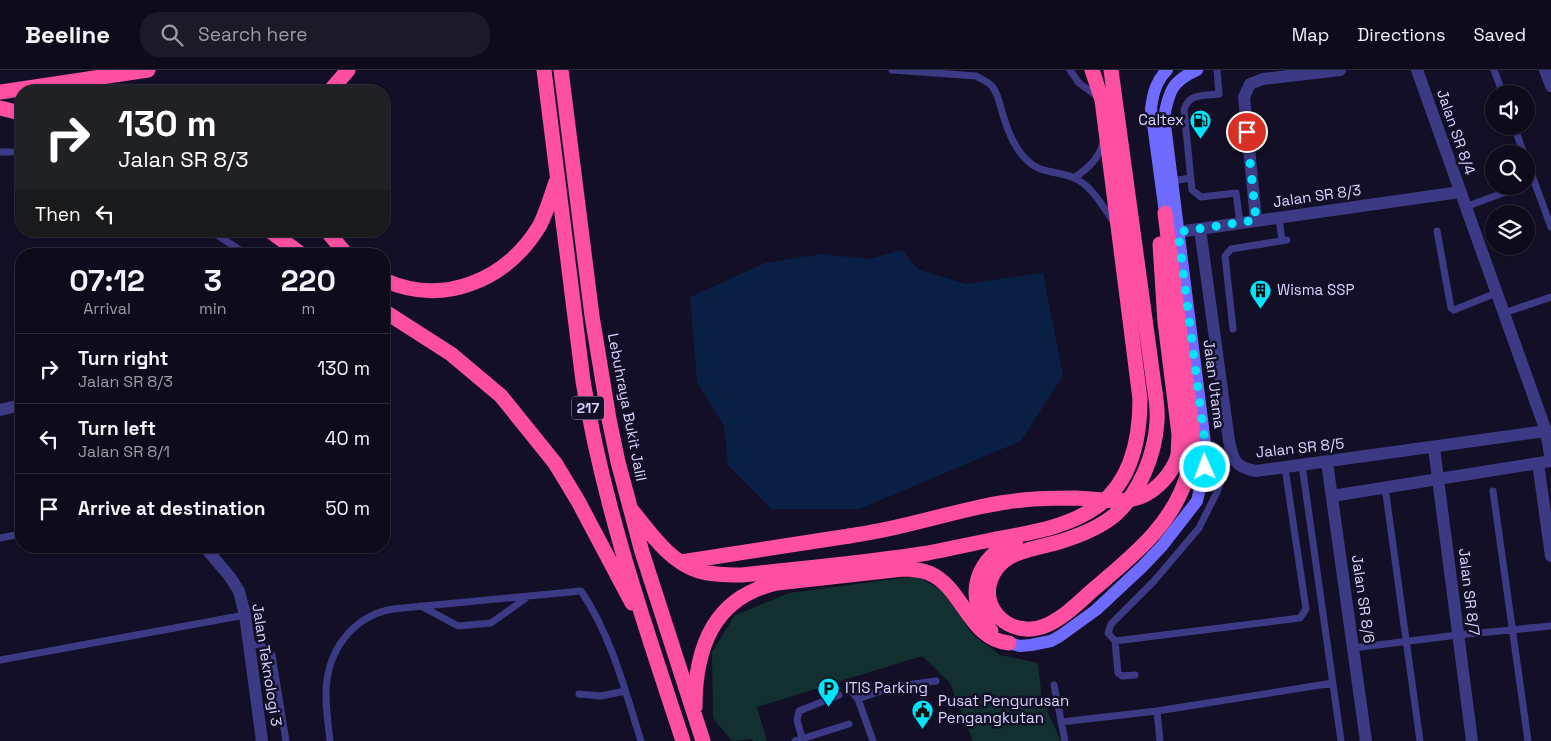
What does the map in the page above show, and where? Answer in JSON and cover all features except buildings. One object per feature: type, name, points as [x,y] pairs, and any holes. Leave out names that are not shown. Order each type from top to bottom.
[{"type":"highway","points":[[47,85],[148,70]]},
{"type":"highway","points":[[335,85],[348,70]]},
{"type":"highway","name":"217","points":[[544,70],[582,372],[590,421],[612,512],[683,741]]},
{"type":"highway","name":"Lebuhraya Bukit Jalil","points":[[561,70],[601,379],[618,462],[630,508],[703,741]]},
{"type":"highway","points":[[630,508],[657,541],[681,562],[707,573],[742,575],[928,552],[1033,532],[1069,521],[1098,505],[1110,494],[1129,465],[1138,437],[1140,399],[1102,100],[1092,70]]},
{"type":"highway","points":[[1111,70],[1157,409],[1156,432],[1150,455],[1140,478],[1116,514],[1090,531],[1012,556],[998,566],[990,585],[991,606],[1002,621],[1015,628],[1034,629],[1054,621],[1125,563],[1146,543],[1168,516],[1186,478],[1192,453],[1192,428],[1165,213]]},
{"type":"highway","points":[[0,92],[15,90]]},
{"type":"highway","points":[[0,108],[15,111]]},
{"type":"highway","points":[[390,282],[412,290],[437,291],[464,287],[490,276],[512,259],[540,225],[550,202],[557,178]]},
{"type":"highway","points":[[681,562],[885,530],[966,509],[1005,502],[1044,498],[1109,501],[1133,499],[1149,493],[1174,466],[1178,456],[1179,434],[1162,283],[1159,234],[1160,224],[1165,213]]},
{"type":"highway","points":[[278,237],[293,248]]},
{"type":"highway","points":[[332,237],[341,248]]},
{"type":"highway","points":[[390,314],[451,354],[475,374],[501,396],[532,433],[555,463],[578,501],[648,632]]},
{"type":"highway","points":[[1009,643],[993,633],[981,615],[977,595],[978,578],[987,560],[999,549],[1033,532]]},
{"type":"highway","points":[[695,719],[695,692],[699,659],[708,633],[728,608],[749,594],[767,586],[792,581],[903,569],[922,571],[937,577],[950,588],[983,632],[1001,642],[1009,643]]},
{"type":"street","points":[[1165,213],[1151,108],[1159,78],[1167,70]]},
{"type":"street","name":"Jalan Utama","points":[[1009,643],[1020,646],[1051,641],[1096,610],[1162,546],[1197,501],[1205,467],[1206,451],[1164,117],[1168,96],[1175,84],[1185,75],[1197,70]]},
{"type":"street","points":[[1256,220],[1244,97],[1250,84],[1263,80],[1340,70]]},
{"type":"street","name":"Jalan SR 8/4","points":[[1417,70],[1546,432],[1551,556]]},
{"type":"street","points":[[1545,70],[1551,86]]},
{"type":"street","name":"Jalan SR 8/3","points":[[1178,232],[1460,192]]},
{"type":"street","points":[[1200,229],[1232,458]]},
{"type":"street","points":[[0,410],[15,406]]},
{"type":"street","name":"Jalan SR 8/5","points":[[1232,458],[1243,468],[1256,471],[1546,432]]},
{"type":"street","name":"Jalan SR 8/7","points":[[1434,448],[1472,741]]},
{"type":"street","points":[[1332,496],[1547,461]]},
{"type":"street","name":"Jalan SR 8/6","points":[[1327,462],[1366,741]]},
{"type":"street","name":"Jalan Teknologi 3","points":[[210,553],[230,577],[238,592],[245,614],[262,741]]},
{"type":"lane","points":[[892,70],[976,76],[985,81],[992,87],[999,99],[1013,141],[1022,156],[1044,172],[1074,178],[1086,186],[1118,228]]},
{"type":"lane","points":[[1070,70],[1079,83],[1102,100]]},
{"type":"lane","points":[[1217,70],[1219,94],[1192,98],[1186,102],[1184,110],[1192,190],[1201,197],[1236,193],[1240,223]]},
{"type":"lane","points":[[1494,70],[1499,85]]},
{"type":"lane","points":[[1074,178],[1086,169],[1099,155],[1106,130]]},
{"type":"lane","points":[[0,152],[15,152]]},
{"type":"lane","points":[[1172,181],[1191,178]]},
{"type":"lane","points":[[1535,182],[1551,227]]},
{"type":"lane","points":[[1465,207],[1498,195]]},
{"type":"lane","points":[[1232,329],[1225,256],[1231,249],[1285,240],[1279,217]]},
{"type":"lane","points":[[1436,230],[1451,308],[1454,310],[1496,293]]},
{"type":"lane","points":[[220,237],[237,248]]},
{"type":"lane","points":[[1504,313],[1551,297]]},
{"type":"lane","points":[[1135,675],[1122,676],[1118,673],[1115,641],[1108,632],[1110,624],[1154,580],[1199,528],[1218,490],[1225,465],[1232,458]]},
{"type":"lane","points":[[1302,465],[1341,741]]},
{"type":"lane","points":[[1115,641],[1300,618],[1306,610],[1285,468]]},
{"type":"lane","points":[[1385,487],[1420,741]]},
{"type":"lane","points":[[1493,491],[1528,741]]},
{"type":"lane","points":[[0,538],[15,535]]},
{"type":"lane","points":[[330,741],[327,679],[333,659],[339,644],[350,631],[378,611],[581,591],[591,605],[600,624],[641,741]]},
{"type":"lane","points":[[421,606],[458,626],[466,626],[490,623],[530,596]]},
{"type":"lane","points":[[0,660],[245,614]]},
{"type":"lane","points":[[1353,648],[1551,626]]},
{"type":"lane","points":[[249,644],[261,645],[272,655],[286,741]]},
{"type":"lane","points":[[858,699],[892,687],[936,681]]},
{"type":"lane","points":[[1061,722],[1157,711],[1333,683]]},
{"type":"lane","points":[[1054,685],[1065,741]]},
{"type":"lane","points":[[579,694],[601,696],[625,691]]},
{"type":"lane","points":[[851,691],[858,699],[873,741]]},
{"type":"lane","points":[[839,696],[799,712],[797,720],[799,739],[849,724]]},
{"type":"lane","points":[[1157,711],[1160,741]]},
{"type":"green space","points":[[917,576],[944,592],[973,635],[1000,655],[1038,663],[1042,700],[1061,741],[973,741],[950,683],[922,656],[757,707],[767,741],[753,741],[752,739],[732,741],[713,718],[712,652],[735,615],[789,593]]},
{"type":"water","points":[[902,250],[919,270],[966,284],[1043,273],[1063,376],[1021,441],[859,509],[771,509],[728,465],[724,426],[697,382],[690,297],[765,263],[821,254],[869,259]]},
{"type":"place","name":"Caltex","points":[[1200,139]]},
{"type":"place","name":"Wisma SSP","points":[[1261,309]]},
{"type":"place","name":"ITIS Parking","points":[[829,707]]},
{"type":"place","name":"Pusat Pengurusan Pengangkutan","points":[[922,729]]},
{"type":"route","points":[[1205,467],[1206,451],[1178,232],[1256,220],[1247,132]]}]
